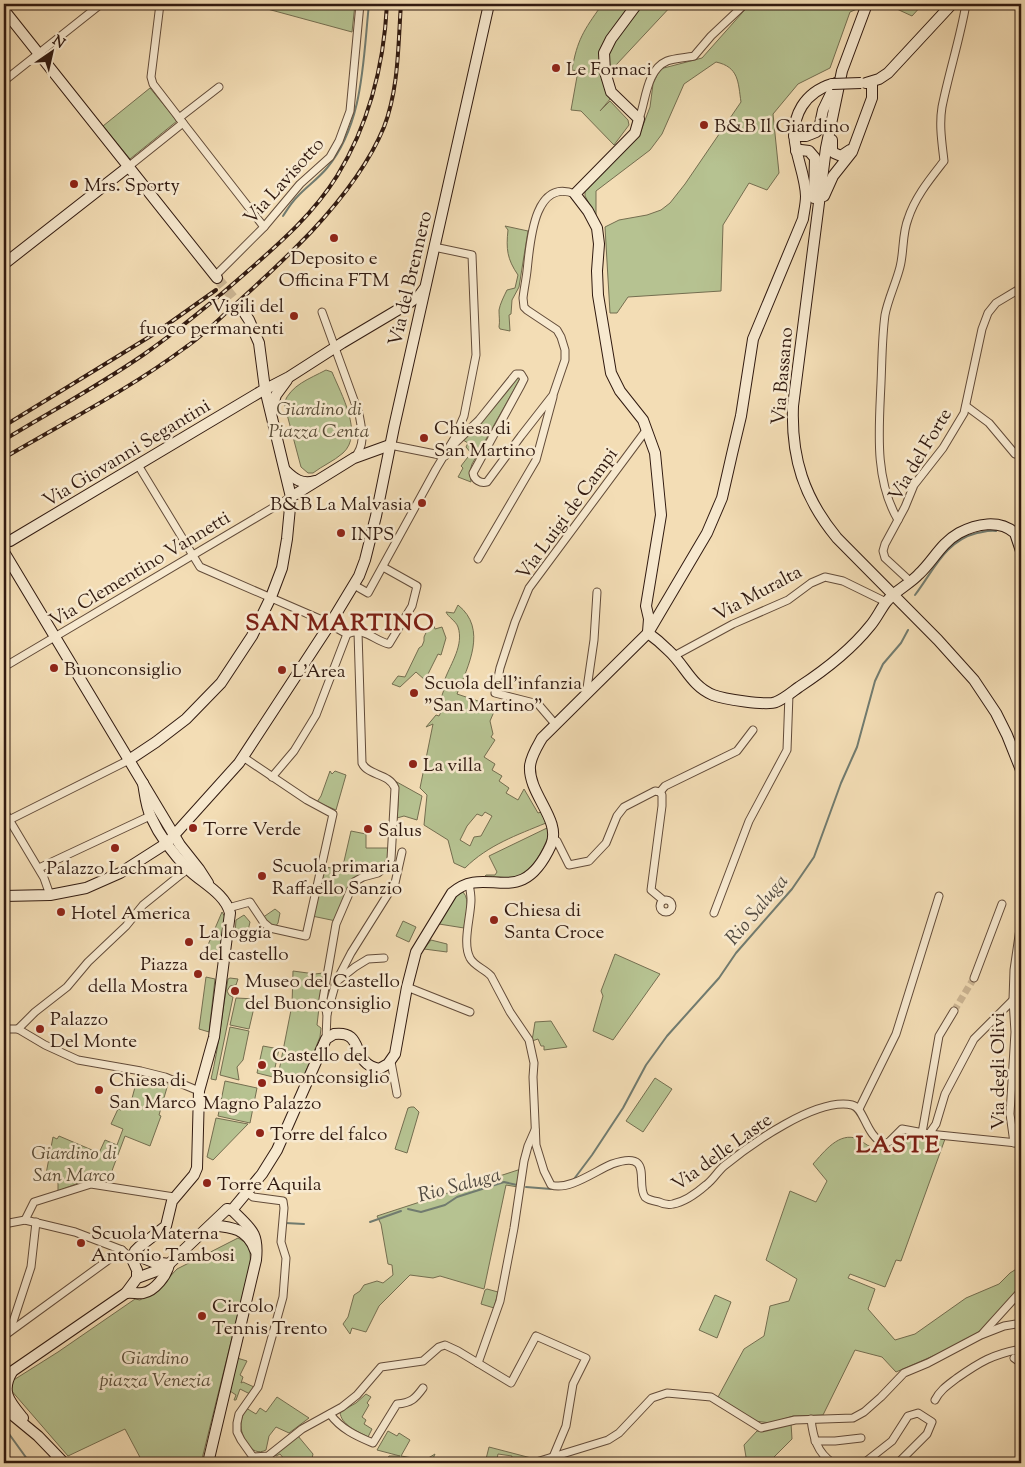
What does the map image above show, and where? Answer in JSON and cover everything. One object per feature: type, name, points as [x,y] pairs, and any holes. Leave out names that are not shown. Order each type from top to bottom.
[{"type":"main road","name":"Via del Brennero","points":[[4,896],[50,895],[100,883],[120,873],[167,843],[243,757],[354,585],[365,560],[489,4]]},
{"type":"main road","points":[[637,4],[611,39],[604,54],[605,72],[611,92],[639,119],[635,133],[575,194],[588,211],[597,228],[599,244],[598,295],[611,373],[620,391],[638,411],[647,429],[655,453],[661,515],[646,606],[649,619],[648,632]]},
{"type":"main road","name":"Via Bassano","points":[[867,4],[842,71],[826,148],[793,406],[795,453],[807,492],[824,523],[890,599],[938,640],[974,680],[984,693],[1007,735],[1021,770]]},
{"type":"main road","points":[[137,1278],[168,1264],[227,1209],[235,1206],[262,1174],[277,1150],[326,1038],[334,1034],[348,1036],[357,1044],[362,1060],[374,1068],[384,1067],[391,1062],[395,1054],[407,987],[416,952],[452,893],[457,888],[469,884],[520,882],[530,876],[550,846],[553,838],[552,825],[532,782],[530,766],[534,750],[542,738],[648,632],[707,533],[722,498],[741,416],[753,339],[806,206],[805,188],[794,136],[796,118],[803,105],[818,90],[832,84],[872,82],[888,73],[952,4]]},
{"type":"main road","points":[[6,17],[38,54],[216,277]]},
{"type":"main road","points":[[794,136],[806,136],[819,129],[823,110],[842,71]]},
{"type":"main road","points":[[842,71],[831,146],[834,153],[841,156],[853,148]]},
{"type":"main road","points":[[816,221],[827,187],[833,176],[852,152],[872,98],[872,82]]},
{"type":"main road","points":[[796,151],[809,151],[815,158],[813,208],[816,221]]},
{"type":"main road","points":[[4,264],[128,167]]},
{"type":"main road","name":"Via Giovanni Segantini","points":[[4,540],[10,541],[265,389],[289,377],[406,305],[419,296],[426,286]]},
{"type":"main road","points":[[406,305],[414,308],[418,318]]},
{"type":"main road","points":[[129,760],[186,719],[224,679],[243,650],[271,596],[284,559],[291,497],[265,389],[263,363],[256,331],[240,306]]},
{"type":"main road","points":[[263,363],[268,372],[274,376],[289,377]]},
{"type":"main road","points":[[271,411],[278,391],[289,377]]},
{"type":"main road","points":[[291,497],[354,458],[390,444]]},
{"type":"main road","points":[[285,470],[301,482],[312,482],[321,479]]},
{"type":"main road","points":[[878,617],[890,599],[923,570],[950,538],[969,528],[993,523],[1008,527],[1015,532],[1021,551]]},
{"type":"main road","points":[[4,552],[192,866]]},
{"type":"main road","points":[[648,632],[674,656],[698,686],[712,695],[769,704],[790,694],[824,671],[869,628],[885,608],[896,608],[927,636],[938,640]]},
{"type":"main road","points":[[129,1292],[137,1278],[138,1258],[144,1243],[166,1226],[169,1207],[174,1197],[197,1168],[198,1091],[214,1037],[228,932],[228,908],[192,866],[167,843],[150,816],[143,783]]},
{"type":"main road","points":[[208,1463],[257,1255],[254,1233],[235,1206]]},
{"type":"main road","points":[[211,1225],[232,1227],[245,1234],[252,1243],[257,1255]]},
{"type":"main road","points":[[138,1258],[168,1264]]},
{"type":"main road","points":[[138,1258],[150,1273]]},
{"type":"main road","points":[[129,1292],[142,1293],[148,1291],[163,1278],[168,1264]]},
{"type":"main road","points":[[4,1376],[129,1292],[144,1284],[150,1273]]},
{"type":"main road","points":[[15,1368],[7,1382],[7,1397],[13,1407],[60,1460]]},
{"type":"main road","points":[[4,1408],[38,1436]]},
{"type":"street","points":[[4,81],[101,4]]},
{"type":"street","points":[[160,4],[152,77],[153,84],[264,227]]},
{"type":"street","name":"Via Lavisotto","points":[[216,277],[264,227],[300,184],[330,157],[338,142],[350,111],[360,4]]},
{"type":"street","points":[[639,119],[647,90],[660,65],[669,60],[694,56],[711,36],[745,4]]},
{"type":"street","points":[[898,520],[884,488],[880,457],[880,402],[886,313],[900,266],[907,220],[920,192],[944,161],[940,127],[942,107],[966,4]]},
{"type":"street","points":[[128,167],[218,87]]},
{"type":"street","points":[[478,559],[536,460],[564,360],[565,350],[557,330],[524,307],[523,298],[535,221],[541,208],[550,196],[562,191],[575,194]]},
{"type":"street","points":[[434,247],[472,255],[473,270],[476,328],[475,364],[464,416],[447,453]]},
{"type":"street","name":"Via del Forte","points":[[911,582],[904,574],[890,564],[885,558],[883,551],[914,485],[943,448],[966,406],[982,329],[988,313],[996,303],[1021,288]]},
{"type":"street","points":[[322,312],[361,425],[362,446],[354,458]]},
{"type":"street","points":[[354,585],[368,593],[436,469],[447,453],[479,420],[516,374],[522,374],[524,379],[473,473],[477,480],[487,482],[554,395]]},
{"type":"street","points":[[966,406],[989,423],[1015,454],[1021,455]]},
{"type":"street","name":"Via Luigi de Campi","points":[[556,725],[538,704],[494,693],[500,668],[515,622],[533,581],[647,429]]},
{"type":"street","points":[[390,444],[447,453]]},
{"type":"street","points":[[138,465],[200,567],[271,596],[347,634]]},
{"type":"street","name":"Via Clementino Vannetti","points":[[4,667],[291,497]]},
{"type":"street","points":[[347,634],[358,632],[371,635],[389,644],[412,606],[417,586],[383,567]]},
{"type":"street","name":"Via Muralta","points":[[674,656],[733,624],[788,600],[811,583],[825,578],[843,581],[890,599]]},
{"type":"street","points":[[586,695],[594,640],[597,592]]},
{"type":"street","points":[[327,1014],[323,999],[336,924],[354,882],[363,877],[378,873],[387,866],[391,859],[395,788],[388,778],[365,768],[362,763],[358,632]]},
{"type":"street","points":[[272,777],[294,751],[316,715],[347,634]]},
{"type":"street","points":[[714,913],[749,821],[786,750],[790,694]]},
{"type":"street","points":[[660,792],[665,786],[737,751],[753,730]]},
{"type":"street","points":[[228,908],[250,902],[264,923],[270,928],[306,936],[333,814],[243,757]]},
{"type":"street","points":[[9,820],[129,760]]},
{"type":"street","points":[[553,838],[557,841],[569,865],[589,861],[606,843],[617,816],[624,808],[655,791],[660,792]]},
{"type":"street","points":[[660,792],[662,795],[662,806],[651,890],[663,900]]},
{"type":"street","points":[[4,811],[48,886],[50,895]]},
{"type":"street","points":[[38,868],[150,816]]},
{"type":"street","points":[[326,1038],[327,1014],[336,982],[351,953],[396,883],[402,852]]},
{"type":"street","points":[[18,1029],[67,987],[88,962],[126,926],[143,905],[192,866]]},
{"type":"street","name":"Via delle Laste","points":[[469,884],[471,901],[468,951],[471,960],[491,976],[510,1012],[529,1040],[534,1063],[536,1145],[544,1171],[551,1185],[569,1185],[612,1164],[634,1162],[642,1172],[643,1195],[646,1198],[670,1205],[680,1202],[706,1185],[723,1167],[779,1128],[804,1114],[831,1105],[850,1104],[855,1105],[859,1109]]},
{"type":"street","points":[[939,896],[896,1034],[859,1109],[871,1134],[878,1141],[885,1144],[890,1142],[902,1129],[1018,1144]]},
{"type":"street","points":[[974,978],[1002,904]]},
{"type":"street","name":"Via degli Olivi","points":[[1018,1144],[1010,1114],[1015,1032],[1014,970],[1021,922]]},
{"type":"street","points":[[336,982],[368,959],[384,958]]},
{"type":"street","points":[[407,987],[470,1012]]},
{"type":"street","name":"Via degli Olivi","points":[[926,1133],[936,1124],[945,1094],[974,1039],[1013,1000]]},
{"type":"street","points":[[926,1133],[938,1036],[954,1011]]},
{"type":"street","points":[[4,1029],[18,1029],[45,1045],[78,1060],[165,1077],[198,1091]]},
{"type":"street","points":[[391,1062],[397,1094]]},
{"type":"street","points":[[478,1363],[500,1301],[524,1161],[535,1130]]},
{"type":"street","points":[[25,1220],[34,1202],[91,1184],[174,1197]]},
{"type":"street","points":[[247,1192],[253,1197],[283,1201],[281,1242],[286,1258],[283,1297],[262,1374],[254,1394],[239,1414],[237,1423],[237,1432],[240,1440],[254,1460],[268,1456],[302,1429],[330,1414],[357,1395],[381,1367],[424,1361],[439,1347],[445,1345],[511,1383],[536,1336],[586,1358],[573,1384],[566,1426],[553,1457]]},
{"type":"street","points":[[4,1224],[25,1220],[76,1232],[138,1258]]},
{"type":"street","points":[[7,1334],[31,1267],[36,1222]]},
{"type":"street","points":[[7,1334],[122,1250]]},
{"type":"street","points":[[981,1335],[1021,1291]]},
{"type":"street","points":[[533,1463],[608,1440],[619,1432],[652,1398],[667,1393],[711,1397],[761,1428],[795,1420],[853,1418],[870,1407],[904,1373],[928,1363],[981,1335],[1010,1324],[1021,1327]]},
{"type":"street","points":[[935,1400],[940,1390],[984,1360],[1005,1352],[1021,1349]]},
{"type":"street","points":[[1014,1358],[1021,1362]]},
{"type":"street","points":[[330,1414],[339,1426],[373,1443],[397,1404],[408,1404],[414,1401],[423,1388]]},
{"type":"street","points":[[864,1463],[892,1441],[908,1416],[918,1413],[932,1422],[927,1434],[898,1463]]},
{"type":"street","points":[[810,1419],[815,1441],[825,1458],[833,1463]]},
{"type":"street","points":[[815,1441],[836,1442],[861,1438]]},
{"type":"street","points":[[48,1463],[60,1460]]},
{"type":"green space","points":[[249,4],[355,4],[352,32]]},
{"type":"green space","points":[[599,4],[673,4],[602,80],[611,98],[600,111],[610,101],[628,120],[629,125],[614,145],[581,111],[571,110],[578,71],[572,70],[576,51],[586,29],[601,6]]},
{"type":"green space","points":[[750,4],[869,4],[850,12],[830,68],[798,84],[773,114],[779,173],[767,190],[749,183],[723,225],[721,291],[628,297],[617,313],[610,313],[605,227],[619,220],[647,215],[661,210],[670,203],[741,102],[738,82],[733,72],[724,64],[716,62],[684,84],[662,134],[650,150],[596,191],[596,216],[585,196],[585,189],[639,136],[650,107],[653,84],[660,69],[702,58]]},
{"type":"green space","points":[[886,4],[923,4],[912,16]]},
{"type":"green space","points":[[150,88],[177,121],[130,159],[103,126]]},
{"type":"green space","points":[[505,226],[528,231],[519,287],[512,300],[511,314],[509,315],[510,331],[500,329],[499,327],[501,303],[507,290],[515,288],[518,275],[509,259],[507,248],[508,230]]},
{"type":"green space","name":"Giardino di Piazza Centa","points":[[326,370],[332,372],[345,402],[351,425],[351,435],[349,445],[343,453],[313,473],[308,473],[301,467],[284,403],[296,387]]},
{"type":"green space","points":[[517,377],[520,377],[520,379],[472,464],[470,471],[471,482],[458,477],[463,468],[461,466],[471,453],[466,447],[468,443],[463,440]]},
{"type":"green space","points":[[458,605],[467,615],[472,625],[474,636],[470,660],[457,694],[496,707],[490,721],[493,734],[491,737],[495,740],[484,757],[495,764],[492,770],[502,776],[499,781],[509,788],[506,793],[518,800],[524,789],[538,813],[541,812],[546,823],[493,847],[465,868],[454,863],[448,840],[424,825],[427,795],[420,788],[433,724],[426,727],[436,715],[439,716],[443,708],[440,701],[447,681],[445,679],[458,647],[458,627],[446,612],[454,613]],"holes":[[[485,812],[492,816],[481,836],[474,837],[470,846],[460,840],[467,826],[477,814],[482,816]]]},
{"type":"green space","points":[[430,624],[435,629],[442,627],[446,638],[441,655],[438,654],[425,680],[416,672],[400,687],[392,684],[398,676],[405,677],[419,648],[422,646]]},
{"type":"green space","points":[[330,771],[332,774],[335,771],[346,775],[336,810],[317,802]]},
{"type":"green space","points":[[395,781],[422,796],[417,820],[404,816],[397,818],[398,795]]},
{"type":"green space","points":[[547,828],[549,833],[545,845],[532,865],[522,874],[513,878],[485,876],[495,875],[497,872],[489,856]]},
{"type":"green space","points":[[351,831],[366,834],[366,848],[390,848],[387,861],[380,868],[359,876],[336,921],[312,916],[326,867],[342,870]]},
{"type":"green space","points":[[463,892],[467,899],[464,928],[439,924],[451,898]]},
{"type":"green space","points":[[275,909],[280,913],[275,927],[262,918]]},
{"type":"green space","points":[[222,912],[225,917],[218,961],[202,959]]},
{"type":"green space","points":[[244,915],[250,922],[247,935],[235,933],[236,920]]},
{"type":"green space","points":[[403,921],[416,927],[409,942],[396,936]]},
{"type":"green space","points":[[431,940],[447,944],[447,952],[424,949]]},
{"type":"green space","points":[[615,954],[660,974],[613,1040],[593,1031],[603,996],[601,991]]},
{"type":"green space","points":[[293,971],[315,974],[323,973],[317,1025],[321,1028],[320,1037],[302,1081],[278,1076],[292,1005]]},
{"type":"green space","points":[[206,977],[215,979],[209,1032],[199,1029]]},
{"type":"green space","points":[[228,979],[238,979],[236,985],[230,986],[227,991],[233,997],[216,1080],[211,1079]]},
{"type":"green space","points":[[236,998],[256,999],[249,1029],[230,1025]]},
{"type":"green space","points":[[551,1021],[567,1047],[544,1050],[544,1046],[541,1046],[538,1039],[532,1041],[535,1022]]},
{"type":"green space","points":[[230,1027],[249,1031],[243,1060],[237,1067],[239,1080],[220,1075]]},
{"type":"green space","points":[[263,1046],[279,1049],[273,1077],[257,1073]]},
{"type":"green space","name":"Giardino di San Marco","points":[[138,1076],[168,1084],[159,1115],[161,1116],[150,1146],[125,1136],[107,1184],[95,1179],[58,1191],[58,1176],[46,1174],[53,1137],[57,1139],[59,1136],[99,1153],[105,1140],[117,1145],[123,1129],[111,1124],[118,1109],[121,1110],[123,1105],[126,1106],[129,1101],[131,1102]]},
{"type":"green space","points":[[655,1078],[672,1089],[643,1132],[626,1121]]},
{"type":"green space","points":[[225,1081],[257,1088],[250,1123],[218,1116]]},
{"type":"green space","points":[[414,1107],[419,1112],[407,1153],[395,1149],[408,1108]]},
{"type":"green space","points":[[216,1118],[248,1124],[213,1160],[207,1157]]},
{"type":"green space","points":[[907,1133],[945,1139],[901,1261],[896,1260],[885,1287],[850,1274],[848,1278],[875,1289],[868,1309],[895,1340],[915,1334],[966,1298],[999,1284],[1010,1273],[1021,1266],[1021,1285],[987,1326],[963,1343],[896,1372],[882,1357],[855,1350],[823,1415],[793,1416],[771,1423],[754,1421],[718,1397],[744,1349],[764,1336],[770,1306],[789,1301],[797,1279],[766,1260],[790,1191],[816,1202],[827,1181],[813,1164],[838,1140],[851,1137],[871,1147],[890,1151],[903,1135]]},
{"type":"green space","points":[[521,1169],[518,1187],[506,1185],[484,1289],[440,1276],[433,1278],[410,1275],[379,1306],[366,1332],[352,1328],[350,1334],[343,1324],[348,1317],[354,1295],[364,1285],[377,1281],[383,1283],[393,1275],[392,1265],[388,1264],[381,1224],[377,1216]]},
{"type":"green space","name":"Giardino piazza Venezia","points":[[238,1238],[249,1249],[250,1265],[201,1463],[143,1463],[125,1429],[68,1456],[10,1389],[12,1381],[135,1299],[140,1300],[160,1287],[177,1269]]},
{"type":"green space","points":[[487,1289],[498,1292],[494,1308],[481,1304]]},
{"type":"green space","points":[[715,1295],[731,1302],[717,1338],[699,1330]]},
{"type":"green space","points":[[237,1358],[247,1361],[240,1375],[243,1377],[241,1383],[243,1382],[254,1387],[250,1394],[240,1389],[236,1400],[234,1400],[236,1395],[230,1391]]},
{"type":"green space","points":[[366,1394],[371,1397],[362,1417],[366,1420],[364,1424],[372,1429],[368,1437],[346,1424],[340,1412],[356,1403]]},
{"type":"green space","points":[[277,1397],[309,1418],[289,1433],[276,1427],[269,1436],[266,1450],[256,1451],[251,1448],[242,1434],[241,1423],[246,1408],[256,1414],[260,1408],[266,1412]]},
{"type":"green space","points":[[791,1423],[792,1439],[773,1458],[771,1463],[747,1463],[744,1445],[757,1431]]},
{"type":"green space","points":[[388,1431],[397,1436],[399,1433],[410,1440],[401,1456],[425,1460],[435,1454],[431,1463],[385,1463],[389,1456],[400,1456],[377,1450]]},
{"type":"green space","points":[[298,1436],[313,1454],[311,1463],[285,1463],[280,1454],[276,1456],[274,1454]]},
{"type":"green space","points":[[489,1447],[535,1459],[526,1463],[511,1463],[512,1456],[498,1454],[496,1463],[485,1463]]},
{"type":"waterway","points":[[283,216],[295,199],[327,168],[339,150],[348,131],[360,90],[369,4]]},
{"type":"waterway","name":"Rio Saluga","points":[[915,595],[941,558],[956,543],[977,533],[996,531]]},
{"type":"waterway","name":"Rio Saluga","points":[[574,1179],[623,1108],[646,1065],[667,1036],[719,978],[736,953],[792,889],[814,857],[841,783],[857,747],[875,681],[883,664],[901,643],[908,630]]},
{"type":"waterway","name":"Rio Saluga","points":[[408,1209],[421,1212],[445,1205],[457,1197],[504,1182],[517,1185]]},
{"type":"waterway","name":"Rio Saluga","points":[[526,1187],[551,1189]]},
{"type":"waterway","name":"Rio Saluga","points":[[370,1222],[401,1211]]},
{"type":"waterway","name":"Rio Saluga","points":[[285,1223],[304,1224]]},
{"type":"waterway","points":[[4,1427],[30,1463]]},
{"type":"tunnel","points":[[217,278],[240,306]]},
{"type":"tunnel","points":[[954,1011],[974,978]]},
{"type":"railway","points":[[4,440],[109,377],[157,345],[236,281],[285,238],[307,215],[337,176],[358,136],[366,115],[378,71],[387,4]]},
{"type":"railway","points":[[9,455],[122,390],[192,343],[271,272],[322,220],[362,169],[384,127],[393,97],[401,4]]},
{"type":"railway","points":[[4,426],[154,334],[216,290]]},
{"type":"place","name":"Le Fornaci","points":[[556,68]]},
{"type":"place","name":"B&B Il Giardino","points":[[704,125]]},
{"type":"place","name":"Mrs. Sporty","points":[[74,184]]},
{"type":"place","name":"Deposito e Officina FTM","points":[[334,238]]},
{"type":"place","name":"Vigili del fuoco permanenti","points":[[294,316]]},
{"type":"place","name":"Chiesa di San Martino","points":[[424,438]]},
{"type":"place","name":"B&B La Malvasia","points":[[422,503]]},
{"type":"place","name":"INPS","points":[[341,533]]},
{"type":"place","name":"Buonconsiglio","points":[[54,668]]},
{"type":"place","name":"L'Area","points":[[282,670]]},
{"type":"place","name":"Scuola dell'infanzia \"San Martino\"","points":[[414,693]]},
{"type":"place","name":"La villa","points":[[413,764]]},
{"type":"place","name":"Torre Verde","points":[[193,828]]},
{"type":"place","name":"Salus","points":[[368,829]]},
{"type":"place","name":"Palazzo Lachman","points":[[115,848]]},
{"type":"place","name":"Scuola primaria Raffaello Sanzio","points":[[262,876]]},
{"type":"place","name":"Hotel America","points":[[61,912]]},
{"type":"place","name":"Chiesa di Santa Croce","points":[[494,920]]},
{"type":"place","name":"La loggia del castello","points":[[189,942]]},
{"type":"place","name":"Piazza della Mostra","points":[[198,974]]},
{"type":"place","name":"Museo del Castello del Buonconsiglio","points":[[235,991]]},
{"type":"place","name":"Palazzo Del Monte","points":[[40,1029]]},
{"type":"place","name":"Castello del Buonconsiglio","points":[[262,1065]]},
{"type":"place","name":"Magno Palazzo","points":[[262,1083]]},
{"type":"place","name":"Chiesa di San Marco","points":[[99,1090]]},
{"type":"place","name":"Torre del falco","points":[[260,1133]]},
{"type":"place","name":"Torre Aquila","points":[[207,1183]]},
{"type":"place","name":"Scuola Materna Antonio Tambosi","points":[[81,1243]]},
{"type":"place","name":"Circolo Tennis Trento","points":[[202,1316]]},
{"type":"district","name":"SAN MARTINO","points":[[340,622]]},
{"type":"district","name":"LASTE","points":[[898,1144]]}]
